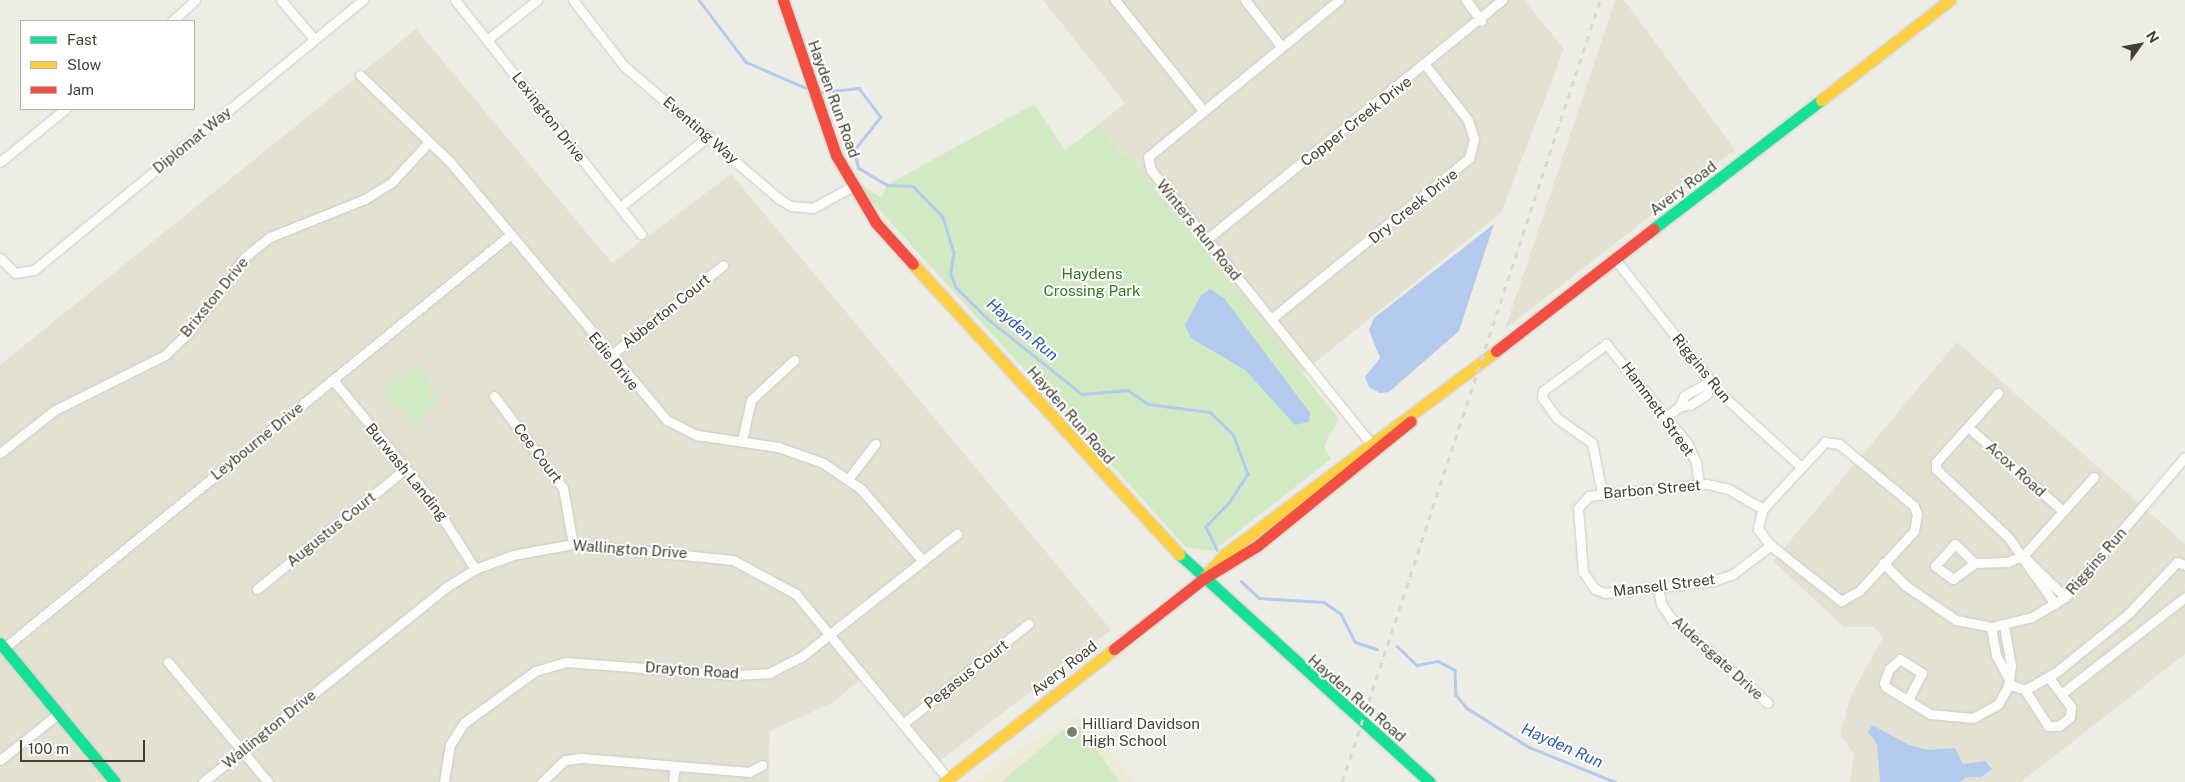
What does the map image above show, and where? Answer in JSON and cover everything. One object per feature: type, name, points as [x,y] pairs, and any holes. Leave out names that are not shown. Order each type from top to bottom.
[{"type":"main road","name":"Hayden Run Road","points":[[783,0],[836,155],[852,187],[876,223],[1203,579],[1430,782]]},
{"type":"main road","name":"Avery Road","points":[[1203,579],[1225,554],[1370,442],[1434,399],[1950,0]]},
{"type":"main road","name":"Avery Road","points":[[946,781],[1203,579],[1258,546],[1393,438],[1434,399]]},
{"type":"main road","points":[[2,646],[115,782]]},
{"type":"street","points":[[173,20],[195,0]]},
{"type":"street","points":[[281,0],[314,39]]},
{"type":"street","name":"Diplomat Way","points":[[0,258],[20,274],[34,270],[363,0]]},
{"type":"street","points":[[487,40],[537,0]]},
{"type":"street","name":"Eventing Way","points":[[572,0],[624,66],[791,206],[813,208],[852,187]]},
{"type":"street","points":[[1115,0],[1202,109],[1339,0]]},
{"type":"street","points":[[1245,0],[1281,46]]},
{"type":"street","points":[[1466,0],[1481,21]]},
{"type":"street","name":"Copper Creek Drive","points":[[1207,238],[1426,66],[1481,21],[1502,0]]},
{"type":"street","name":"Lexington Drive","points":[[455,1],[641,234]]},
{"type":"street","name":"Dry Creek Drive","points":[[1271,319],[1469,158],[1474,139],[1468,120],[1426,66]]},
{"type":"street","name":"Edie Drive","points":[[360,75],[428,143],[451,163],[654,409],[680,429],[798,452],[849,478],[922,560]]},
{"type":"street","name":"Winters Run Road","points":[[1202,109],[1148,157],[1151,170],[1370,442]]},
{"type":"street","points":[[0,162],[64,110]]},
{"type":"street","points":[[620,207],[709,136]]},
{"type":"street","name":"Brixston Drive","points":[[0,454],[55,410],[165,355],[252,252],[270,237],[364,199],[392,182],[428,143]]},
{"type":"street","name":"Leybourne Drive","points":[[2,646],[510,235]]},
{"type":"street","name":"Riggins Run","points":[[1615,259],[1711,381],[1745,419],[1800,466]]},
{"type":"street","name":"Abberton Court","points":[[610,356],[723,265]]},
{"type":"street","name":"Hammett Street","points":[[1602,493],[1592,442],[1557,418],[1542,397],[1542,391],[1602,345],[1611,346],[1692,452],[1699,484]]},
{"type":"street","points":[[742,440],[752,400],[794,360]]},
{"type":"street","name":"Burwash Landing","points":[[333,380],[449,525],[475,569]]},
{"type":"street","points":[[1666,417],[1680,406],[1690,405],[1707,394],[1711,381]]},
{"type":"street","points":[[1998,393],[1936,462],[1939,474],[2065,597]]},
{"type":"street","name":"Cee Court","points":[[494,396],[560,482],[571,509],[573,544]]},
{"type":"street","name":"Acox Road","points":[[1968,427],[2064,511]]},
{"type":"street","points":[[1835,442],[1914,506],[1914,531],[1855,595],[1841,601],[1771,545],[1758,529],[1763,509],[1820,444],[1835,442]]},
{"type":"street","points":[[849,478],[875,444]]},
{"type":"street","name":"Riggins Run","points":[[1883,563],[1948,616],[1991,627],[2004,626],[2055,604],[2065,597],[2185,458]]},
{"type":"street","name":"Augustus Court","points":[[257,589],[405,468]]},
{"type":"street","points":[[1975,563],[2006,562],[2023,556],[2094,477]]},
{"type":"street","name":"Barbon Street","points":[[1581,545],[1580,503],[1602,493],[1699,484],[1729,489],[1763,509]]},
{"type":"street","name":"Drayton Road","points":[[444,782],[450,745],[464,723],[535,671],[566,662],[734,675],[769,673],[786,666],[832,633],[957,534]]},
{"type":"street","name":"Wallington Drive","points":[[203,782],[421,604],[475,569],[513,555],[573,544],[733,560],[796,594],[832,633],[904,723],[946,781]]},
{"type":"street","name":"Mansell Street","points":[[1581,545],[1583,572],[1595,589],[1605,593],[1713,581],[1733,574],[1771,545]]},
{"type":"street","points":[[2023,556],[2055,604]]},
{"type":"street","points":[[2025,690],[2048,677],[2129,613],[2177,562],[2185,565]]},
{"type":"street","name":"Aldersgate Drive","points":[[1658,586],[1661,604],[1670,617],[1768,703]]},
{"type":"street","points":[[2061,694],[2185,597]]},
{"type":"street","name":"Pegasus Court","points":[[904,723],[1028,624]]},
{"type":"street","points":[[1908,700],[1922,673],[1900,659],[1889,669],[1884,683],[1908,700],[1942,718],[1973,718],[1998,704],[2008,681],[2011,666],[2004,626]]},
{"type":"street","points":[[1991,627],[1996,655],[2008,681],[2025,690],[2052,728],[2072,712],[2048,677]]},
{"type":"street","points":[[168,662],[268,782]]},
{"type":"street","points":[[0,760],[58,714]]},
{"type":"street","points":[[542,782],[565,760],[582,758],[749,772],[762,765]]},
{"type":"street","points":[[673,782],[674,766]]},
{"type":"shaded area","points":[[1043,0],[1524,0],[1564,49],[1501,213],[1302,373],[1130,157],[1120,153],[1098,125],[1125,103]]},
{"type":"shaded area","points":[[1615,0],[1624,0],[1735,150],[1505,329]]},
{"type":"shaded area","points":[[416,29],[612,263],[731,174],[1111,630],[936,764],[865,676],[832,703],[770,731],[769,782],[0,782],[0,365]]},
{"type":"shaded area","points":[[1957,342],[2185,544],[2185,654],[2021,782],[1850,782],[1854,754],[1840,734],[1852,693],[1883,638],[1874,627],[1844,627],[1773,561]]},
{"type":"shaded area","name":"Hilliard Davidson High School","points":[[1081,715],[1133,782],[975,782],[1019,749]]},
{"type":"green space","name":"Haydens Crossing Park","points":[[1034,104],[1065,150],[1098,125],[1120,153],[1130,157],[1339,419],[1324,446],[1331,459],[1213,551],[1186,547],[860,189],[857,181],[881,198],[887,185]]},
{"type":"green space","points":[[418,364],[431,384],[429,393],[439,401],[415,424],[381,388]]},
{"type":"green space","name":"Hilliard Davidson High School","points":[[1079,726],[1120,782],[1001,782],[1062,731]]},
{"type":"water","points":[[1494,224],[1459,331],[1389,392],[1380,393],[1369,387],[1365,377],[1380,358],[1369,330],[1374,318]]},
{"type":"water","points":[[1210,289],[1224,298],[1310,413],[1309,422],[1295,425],[1245,370],[1191,338],[1185,325],[1201,295]]},
{"type":"water","points":[[1872,725],[1909,745],[1929,750],[1955,748],[1963,764],[1985,761],[1992,769],[1981,777],[1966,777],[1960,782],[1880,782],[1877,744],[1868,732]]},
{"type":"waterway","name":"Hayden Run","points":[[699,0],[746,62],[806,88]]},
{"type":"waterway","name":"Hayden Run","points":[[822,92],[859,88],[881,117],[854,151],[859,168],[887,185],[913,186],[943,217],[954,252],[951,274],[956,287],[988,319],[1082,394],[1128,390],[1148,404],[1210,412],[1233,434],[1248,474],[1230,502],[1206,527],[1217,550]]},
{"type":"waterway","name":"Hayden Run","points":[[1241,581],[1259,598],[1324,602],[1341,614],[1355,642],[1377,649]]},
{"type":"waterway","name":"Hayden Run","points":[[1397,646],[1417,665],[1438,661],[1455,670],[1456,695],[1467,708],[1529,747],[1615,782]]},
{"type":"railway","points":[[1342,782],[1600,0]]},
{"type":"traffic: fast","points":[[1653,229],[1821,100]]},
{"type":"traffic: fast","points":[[1179,554],[1430,782]]},
{"type":"traffic: fast","points":[[0,643],[115,782]]},
{"type":"traffic: slow","points":[[1821,100],[1950,0]]},
{"type":"traffic: slow","points":[[913,264],[1179,554]]},
{"type":"traffic: slow","points":[[1203,579],[1225,554],[1496,351]]},
{"type":"traffic: slow","points":[[944,782],[1114,649]]},
{"type":"traffic: jam","points":[[783,0],[836,155],[876,223],[913,264]]},
{"type":"traffic: jam","points":[[1496,351],[1653,229]]},
{"type":"traffic: jam","points":[[1114,649],[1203,579],[1257,546],[1411,421]]},
{"type":"place","name":"Hilliard Davidson High School","points":[[1072,732]]}]
